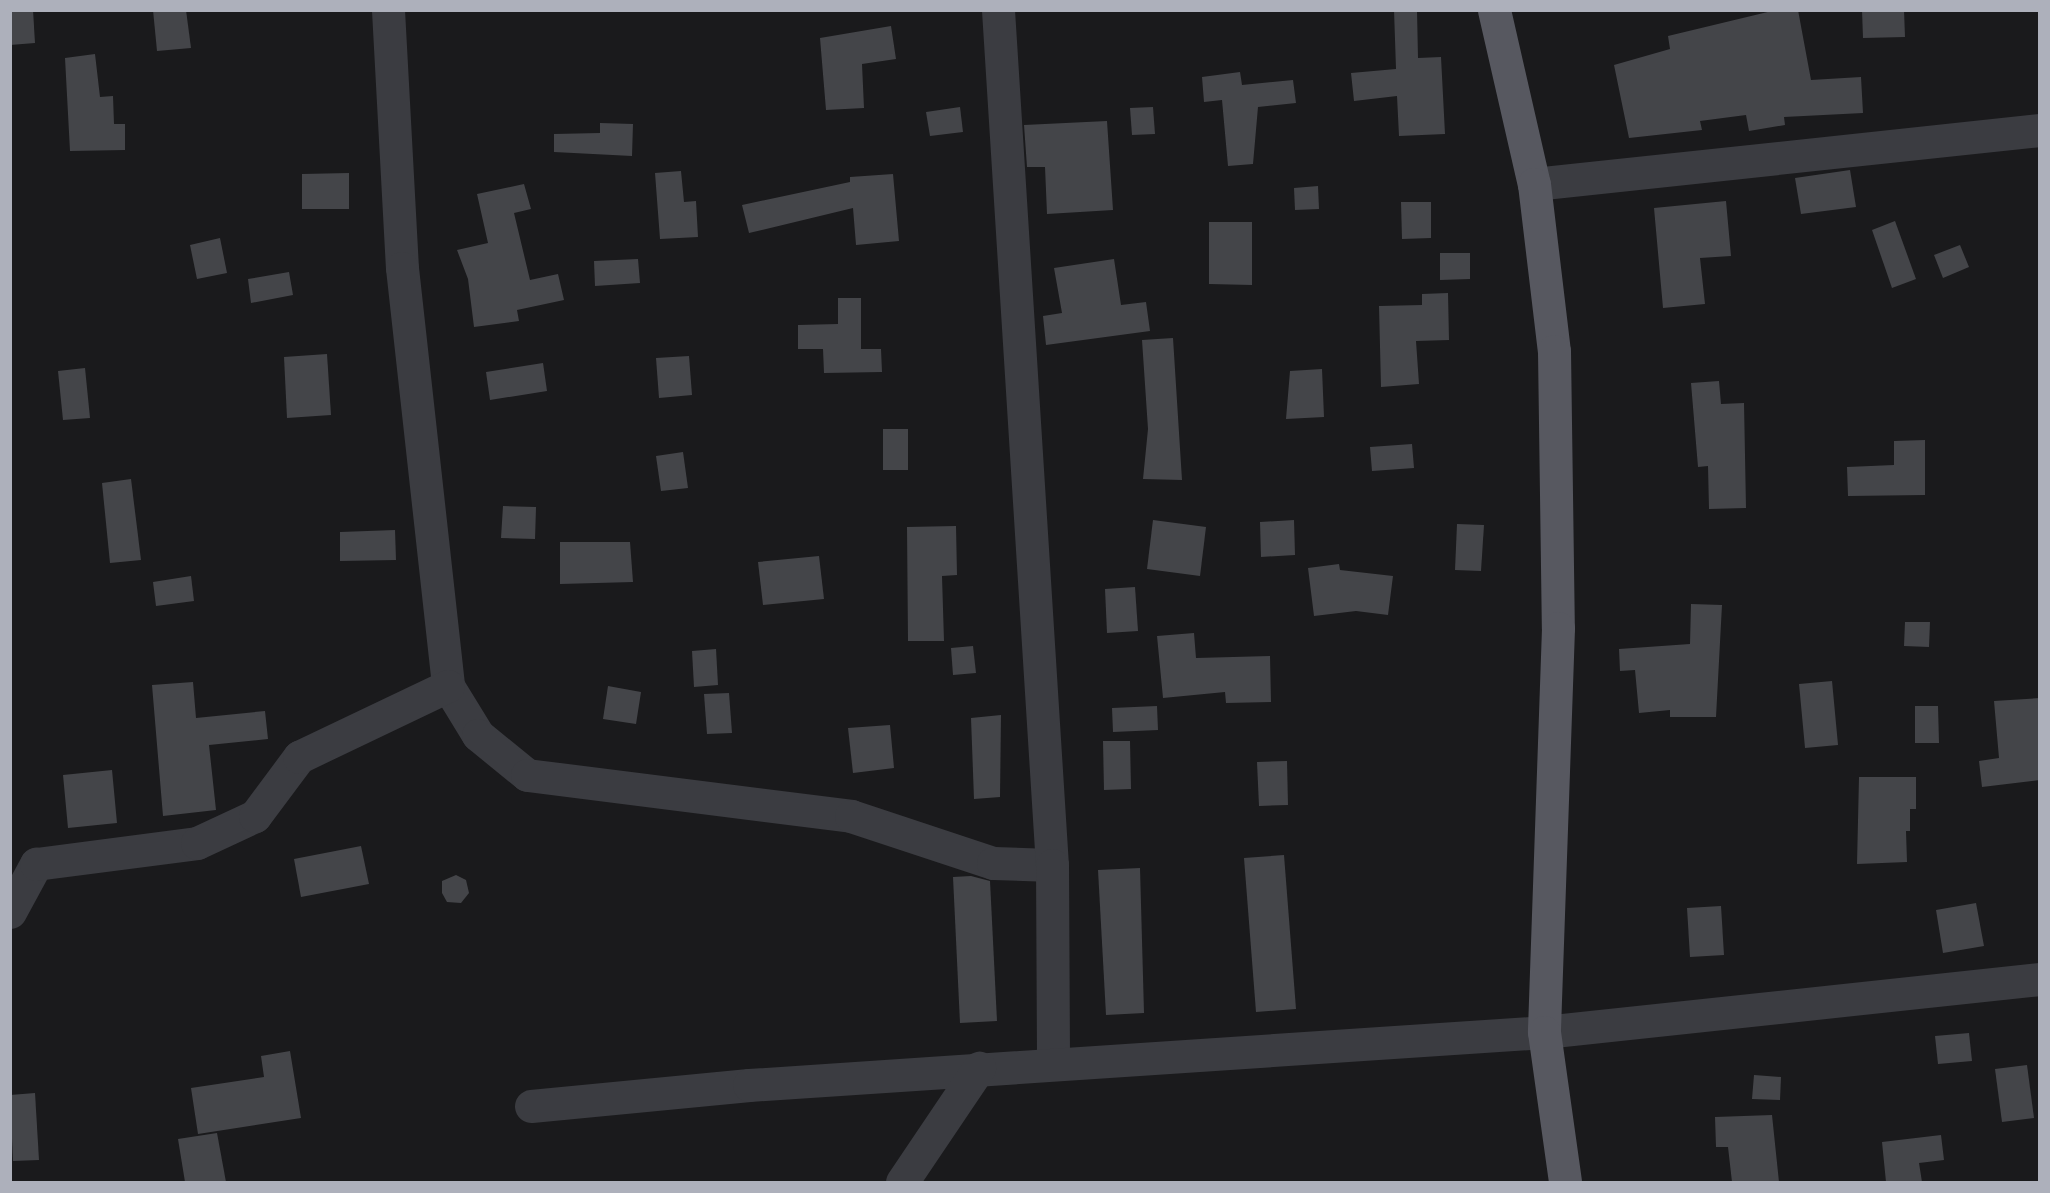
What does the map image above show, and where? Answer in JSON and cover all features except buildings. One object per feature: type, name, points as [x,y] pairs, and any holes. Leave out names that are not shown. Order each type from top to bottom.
[{"type":"main road","points":[[1494,10],[1534,184],[1554,351],[1558,628],[1544,1032],[1565,1182]]},
{"type":"street","points":[[388,10],[402,268],[448,686],[478,735],[527,775],[851,816],[993,863],[1052,865]]},
{"type":"street","points":[[998,10],[1052,865],[1053,1063]]},
{"type":"street","points":[[1534,184],[2040,130]]},
{"type":"street","points":[[10,912],[36,864],[196,843],[255,816],[299,757],[448,686]]},
{"type":"street","points":[[531,1106],[978,1068],[1544,1032],[2040,979]]},
{"type":"street","points":[[902,1182],[978,1068]]}]
